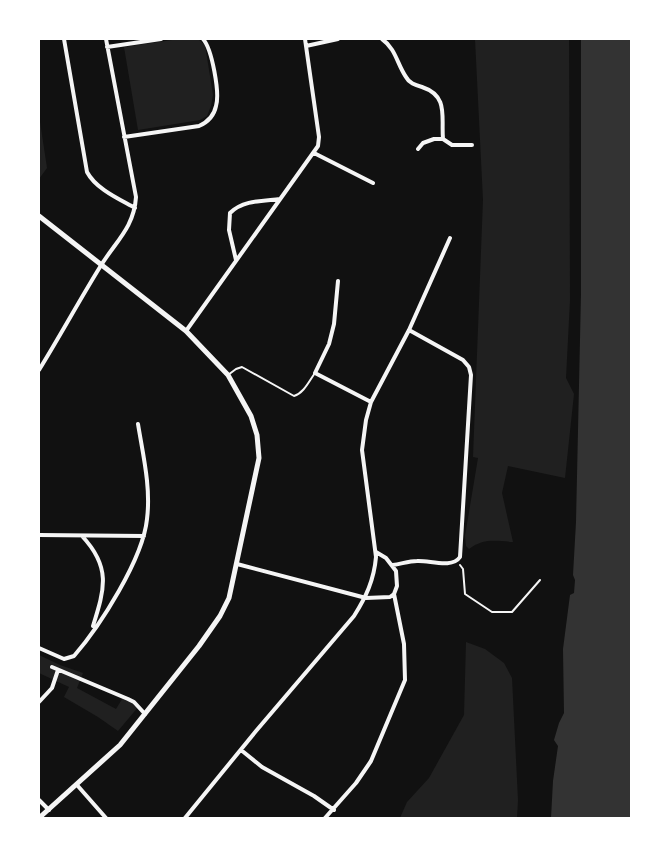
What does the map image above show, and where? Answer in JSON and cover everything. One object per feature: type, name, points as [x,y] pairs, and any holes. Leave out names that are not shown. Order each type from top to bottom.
[{"type":"street","points":[[64,39],[87,172],[90,178],[115,197],[135,208]]},
{"type":"street","points":[[39,370],[101,266],[130,224],[135,208],[136,197],[106,39]]},
{"type":"street","points":[[107,47],[161,39]]},
{"type":"street","points":[[124,137],[199,126],[214,113],[217,98],[210,52],[203,39]]},
{"type":"street","points":[[186,331],[318,146],[319,137],[305,39]]},
{"type":"street","points":[[306,46],[338,39]]},
{"type":"street","points":[[382,39],[392,49],[406,78],[414,85],[433,92],[438,98],[442,108],[443,139]]},
{"type":"street","points":[[418,150],[428,140],[443,139],[452,146],[472,145]]},
{"type":"street","points":[[314,153],[373,183]]},
{"type":"street","points":[[236,260],[229,230],[230,213],[235,208],[245,204],[280,199]]},
{"type":"street","points":[[39,216],[186,331],[228,375],[251,416],[257,434],[259,458],[237,564],[228,598],[220,616],[199,646],[120,745],[39,818]]},
{"type":"street","points":[[186,818],[354,616],[366,598],[374,574],[376,552],[362,450],[371,402],[408,330],[450,238]]},
{"type":"street","points":[[338,281],[334,324],[329,344],[315,373],[371,402]]},
{"type":"street","points":[[393,565],[417,561],[451,563],[457,561],[460,557],[471,375],[463,360],[408,330]]},
{"type":"street","points":[[39,648],[56,657],[69,658],[80,648],[92,632],[133,565],[148,519],[146,474],[138,424]]},
{"type":"street","points":[[39,535],[144,536]]},
{"type":"street","points":[[82,536],[93,548],[103,572],[100,606],[92,632]]},
{"type":"street","points":[[325,818],[356,783],[371,761],[405,680],[404,644],[394,594],[397,586],[396,571],[386,558],[376,552]]},
{"type":"street","points":[[237,564],[366,598],[390,597],[394,594]]},
{"type":"street","points":[[52,667],[134,702],[145,714]]},
{"type":"street","points":[[39,702],[52,688],[58,670]]},
{"type":"street","points":[[241,750],[262,767],[314,796],[334,810]]},
{"type":"street","points":[[77,785],[106,818]]},
{"type":"street","points":[[39,800],[49,810]]},
{"type":"lane","points":[[228,375],[242,367],[294,396],[306,387],[315,373]]},
{"type":"path","points":[[457,561],[463,569],[465,594],[492,612],[512,612],[540,580]]},
{"type":"shaded area","points":[[179,39],[198,39],[205,45],[213,95],[207,116],[200,120],[138,130],[124,47]]},
{"type":"shaded area","points":[[475,39],[569,39],[570,300],[566,378],[574,394],[565,478],[508,466],[502,493],[513,542],[485,542],[469,549],[466,546],[465,536],[478,458],[473,457],[483,200]]},
{"type":"shaded area","points":[[581,39],[631,39],[631,818],[551,818],[553,781],[558,746],[554,740],[564,713],[563,649],[570,595],[574,593],[575,580],[573,575],[581,294]]},
{"type":"shaded area","points":[[39,115],[47,168],[39,179]]},
{"type":"shaded area","points":[[466,642],[485,649],[504,663],[512,678],[518,800],[517,818],[400,818],[407,802],[429,778],[464,715]]},
{"type":"shaded area","points":[[39,655],[83,673],[77,688],[116,709],[124,696],[139,706],[118,731],[64,697],[69,687],[39,673]]}]
